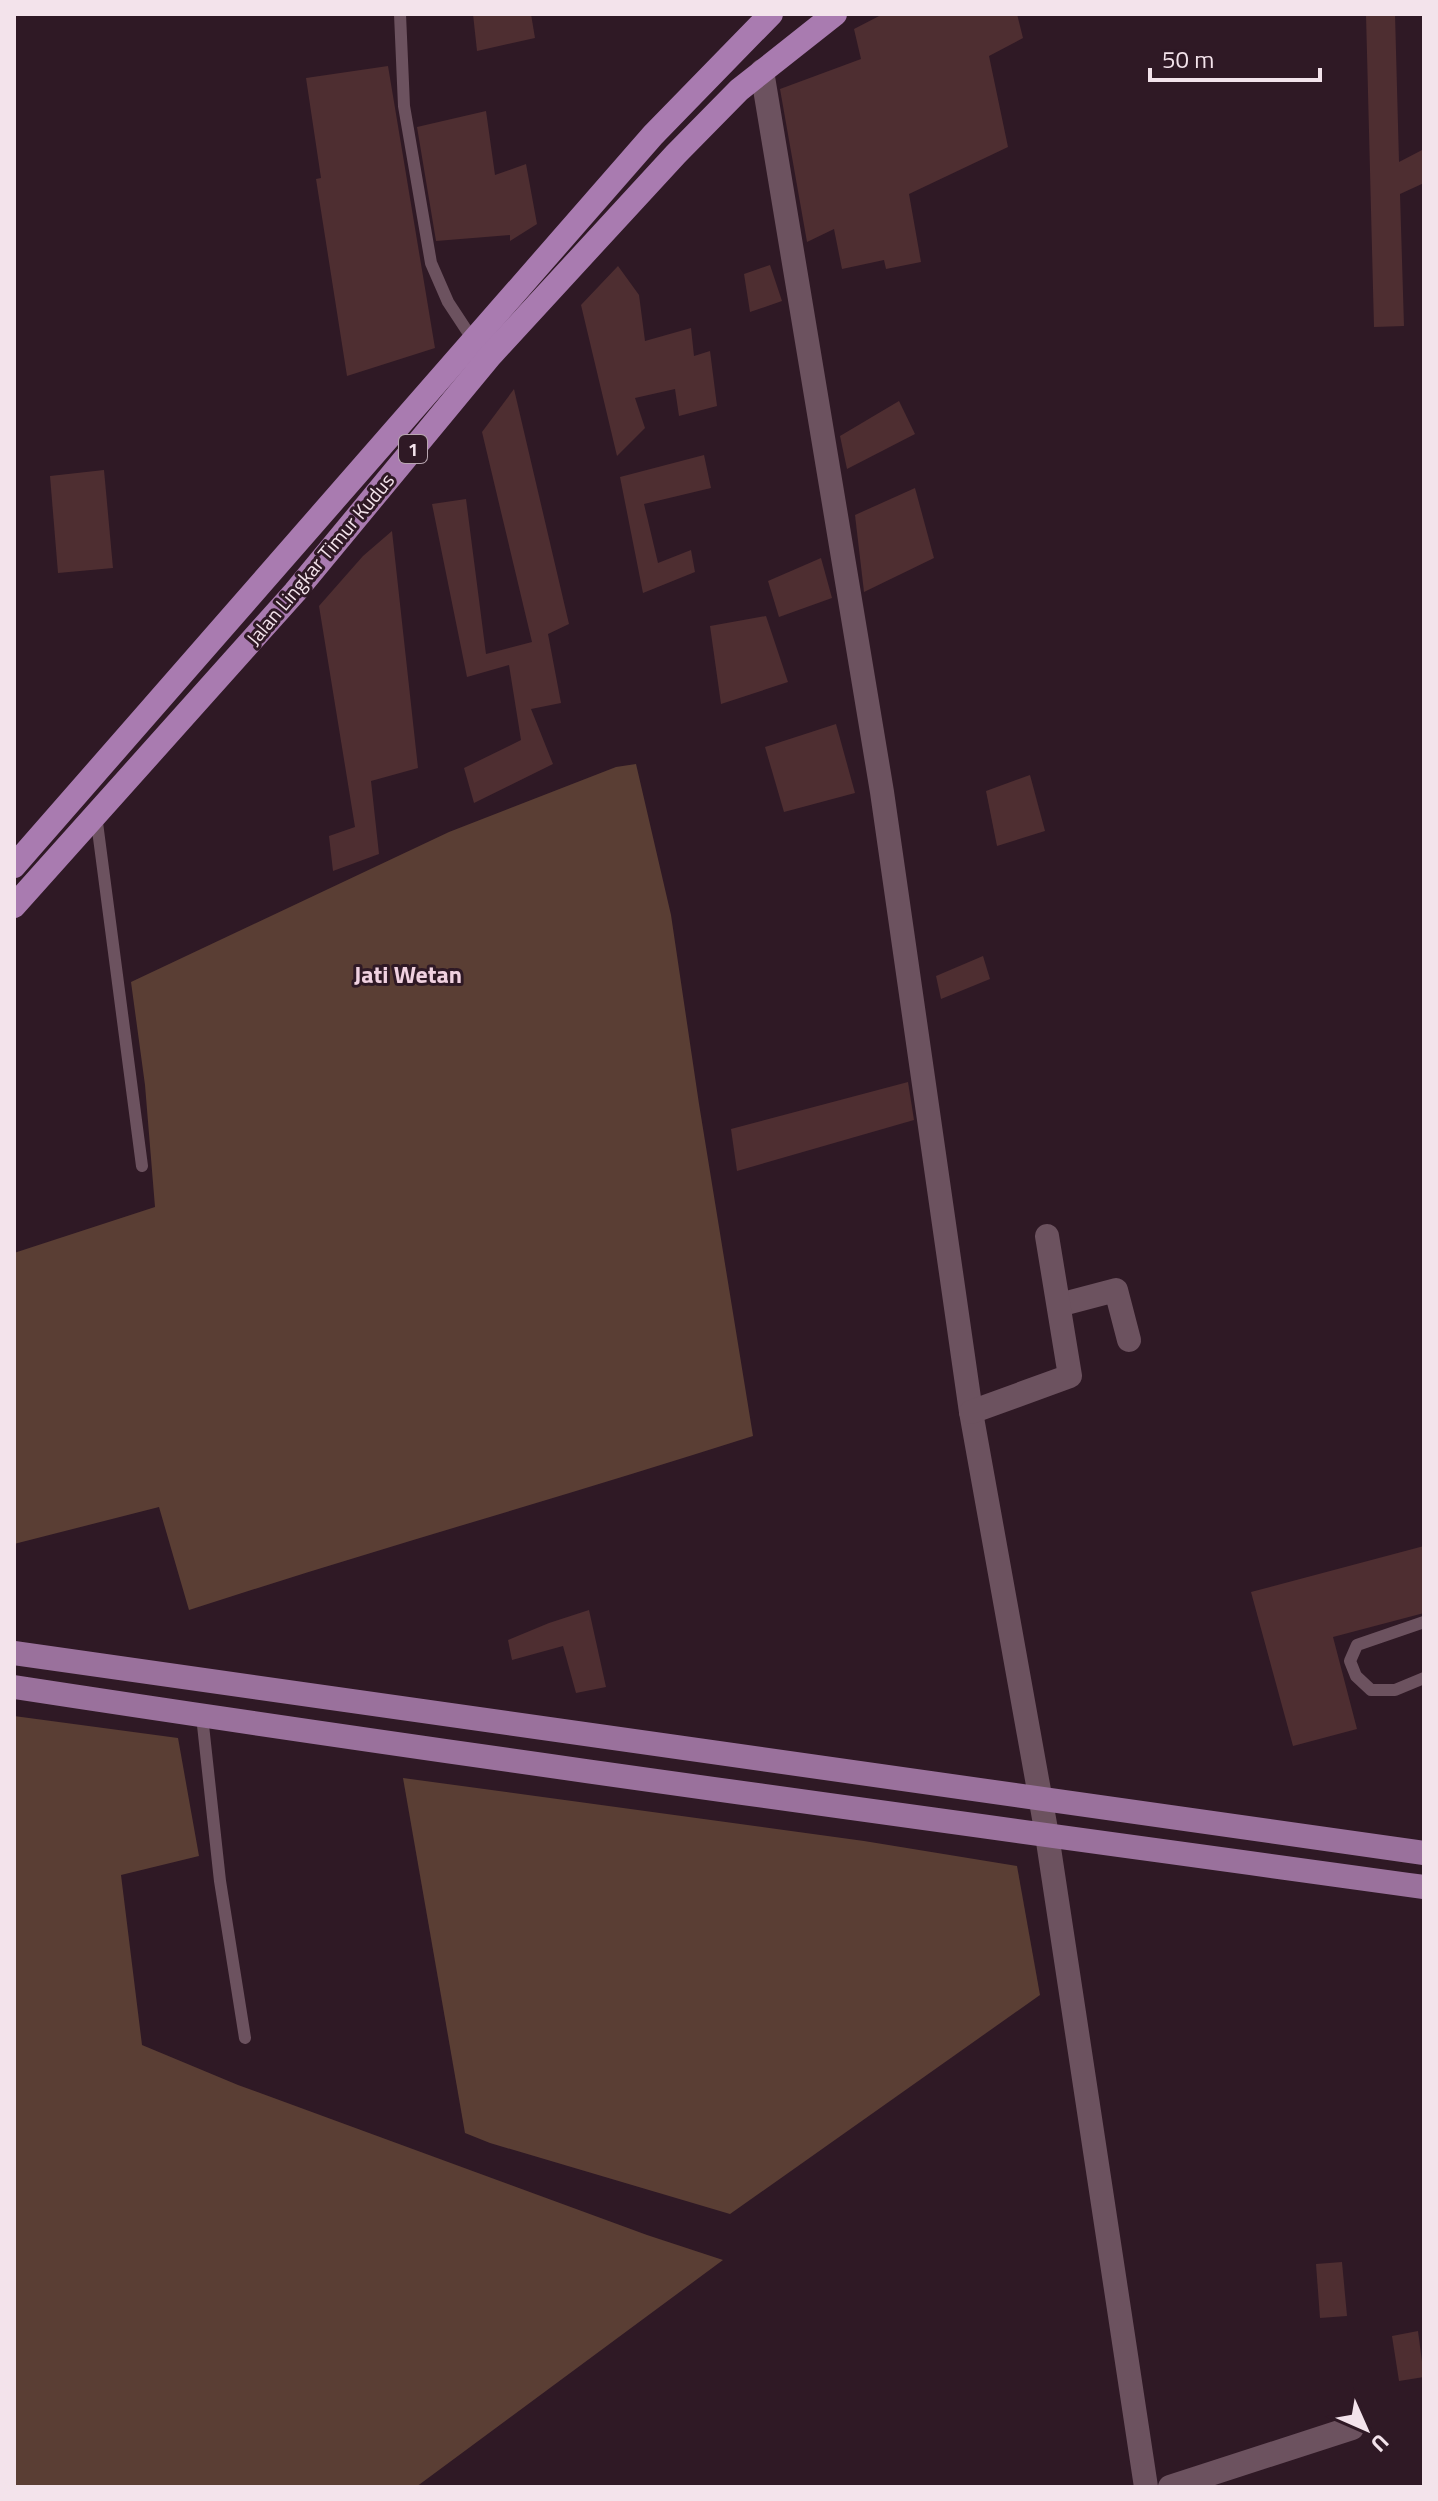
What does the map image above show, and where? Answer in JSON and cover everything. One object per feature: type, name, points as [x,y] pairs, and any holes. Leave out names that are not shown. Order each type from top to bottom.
[{"type":"highway","name":"Jalan Lingkar Timur Kudus","points":[[14,906],[295,592],[490,356],[739,90],[835,14]]},
{"type":"highway","name":"Jalan Lingkar Timur Kudus","points":[[14,866],[653,135],[767,15]]},
{"type":"main road","points":[[14,1653],[1424,1853]]},
{"type":"main road","points":[[14,1687],[430,1751],[781,1796],[1424,1887]]},
{"type":"street","points":[[762,71],[882,792],[971,1412],[1047,1835],[1146,2487]]},
{"type":"street","points":[[971,1412],[1070,1376],[1047,1236]]},
{"type":"street","points":[[1059,1305],[1116,1290],[1129,1340]]},
{"type":"street","points":[[1170,2487],[1352,2428]]},
{"type":"lane","points":[[400,14],[404,106],[431,263],[448,302],[473,340]]},
{"type":"lane","points":[[96,815],[142,1166]]},
{"type":"lane","points":[[1424,1622],[1357,1645],[1350,1661],[1356,1676],[1371,1690],[1395,1690],[1424,1678]]},
{"type":"lane","points":[[202,1716],[220,1881],[245,2038]]},
{"type":"shaded area","points":[[636,764],[671,915],[753,1436],[189,1610],[159,1507],[14,1544],[14,1253],[155,1207],[145,1085],[131,982],[449,832],[616,767]]},
{"type":"shaded area","points":[[14,1716],[178,1738],[199,1856],[121,1875],[142,2045],[238,2085],[723,2260],[416,2487],[14,2487]]},
{"type":"shaded area","points":[[403,1778],[864,1841],[1017,1866],[1040,1995],[730,2214],[490,2143],[465,2133]]},
{"type":"building","points":[[473,14],[531,14],[535,38],[477,51]]},
{"type":"building","points":[[883,14],[1017,14],[1023,38],[989,56],[1008,147],[909,194],[921,262],[886,269],[884,260],[842,269],[834,229],[807,242],[780,89],[861,59],[854,29]]},
{"type":"building","points":[[1366,14],[1395,14],[1399,162],[1424,149],[1424,183],[1400,194],[1404,326],[1374,327]]},
{"type":"building","points":[[388,66],[435,348],[347,376],[316,179],[321,178],[306,78]]},
{"type":"building","points":[[486,111],[495,175],[526,164],[537,224],[510,241],[510,235],[436,241],[417,127]]},
{"type":"building","points":[[770,265],[782,301],[750,312],[744,274]]},
{"type":"building","points":[[618,266],[639,295],[645,341],[691,328],[694,356],[710,351],[717,406],[679,416],[675,389],[635,398],[645,428],[617,456],[581,305]]},
{"type":"building","points":[[514,389],[569,624],[548,634],[561,703],[531,709],[553,764],[474,803],[464,768],[521,740],[509,665],[467,677],[432,504],[466,499],[486,654],[532,642],[482,432]]},
{"type":"building","points":[[899,401],[915,434],[847,469],[840,436]]},
{"type":"building","points":[[704,455],[711,488],[644,504],[658,563],[691,550],[695,572],[643,593],[620,477]]},
{"type":"building","points":[[104,470],[113,568],[58,573],[50,476]]},
{"type":"building","points":[[915,488],[934,558],[864,592],[855,515]]},
{"type":"building","points":[[392,531],[418,768],[371,781],[379,854],[333,871],[329,836],[355,827],[319,606],[363,556]]},
{"type":"building","points":[[821,558],[832,598],[779,617],[768,581]]},
{"type":"building","points":[[766,616],[788,682],[721,704],[710,626]]},
{"type":"building","points":[[836,724],[855,793],[784,812],[765,747]]},
{"type":"building","points":[[1030,775],[1045,831],[997,846],[986,791]]},
{"type":"building","points":[[983,956],[990,979],[941,999],[936,976]]},
{"type":"building","points":[[908,1082],[914,1120],[737,1171],[731,1129]]},
{"type":"building","points":[[1424,1546],[1424,1613],[1333,1637],[1357,1729],[1293,1746],[1251,1592]]},
{"type":"building","points":[[589,1610],[606,1687],[576,1693],[563,1646],[512,1660],[508,1640]]},
{"type":"building","points":[[1342,2262],[1347,2316],[1320,2318],[1316,2264]]},
{"type":"building","points":[[1418,2331],[1424,2377],[1399,2381],[1392,2336]]},
{"type":"district","name":"Jati Wetan","points":[[408,974]]}]
